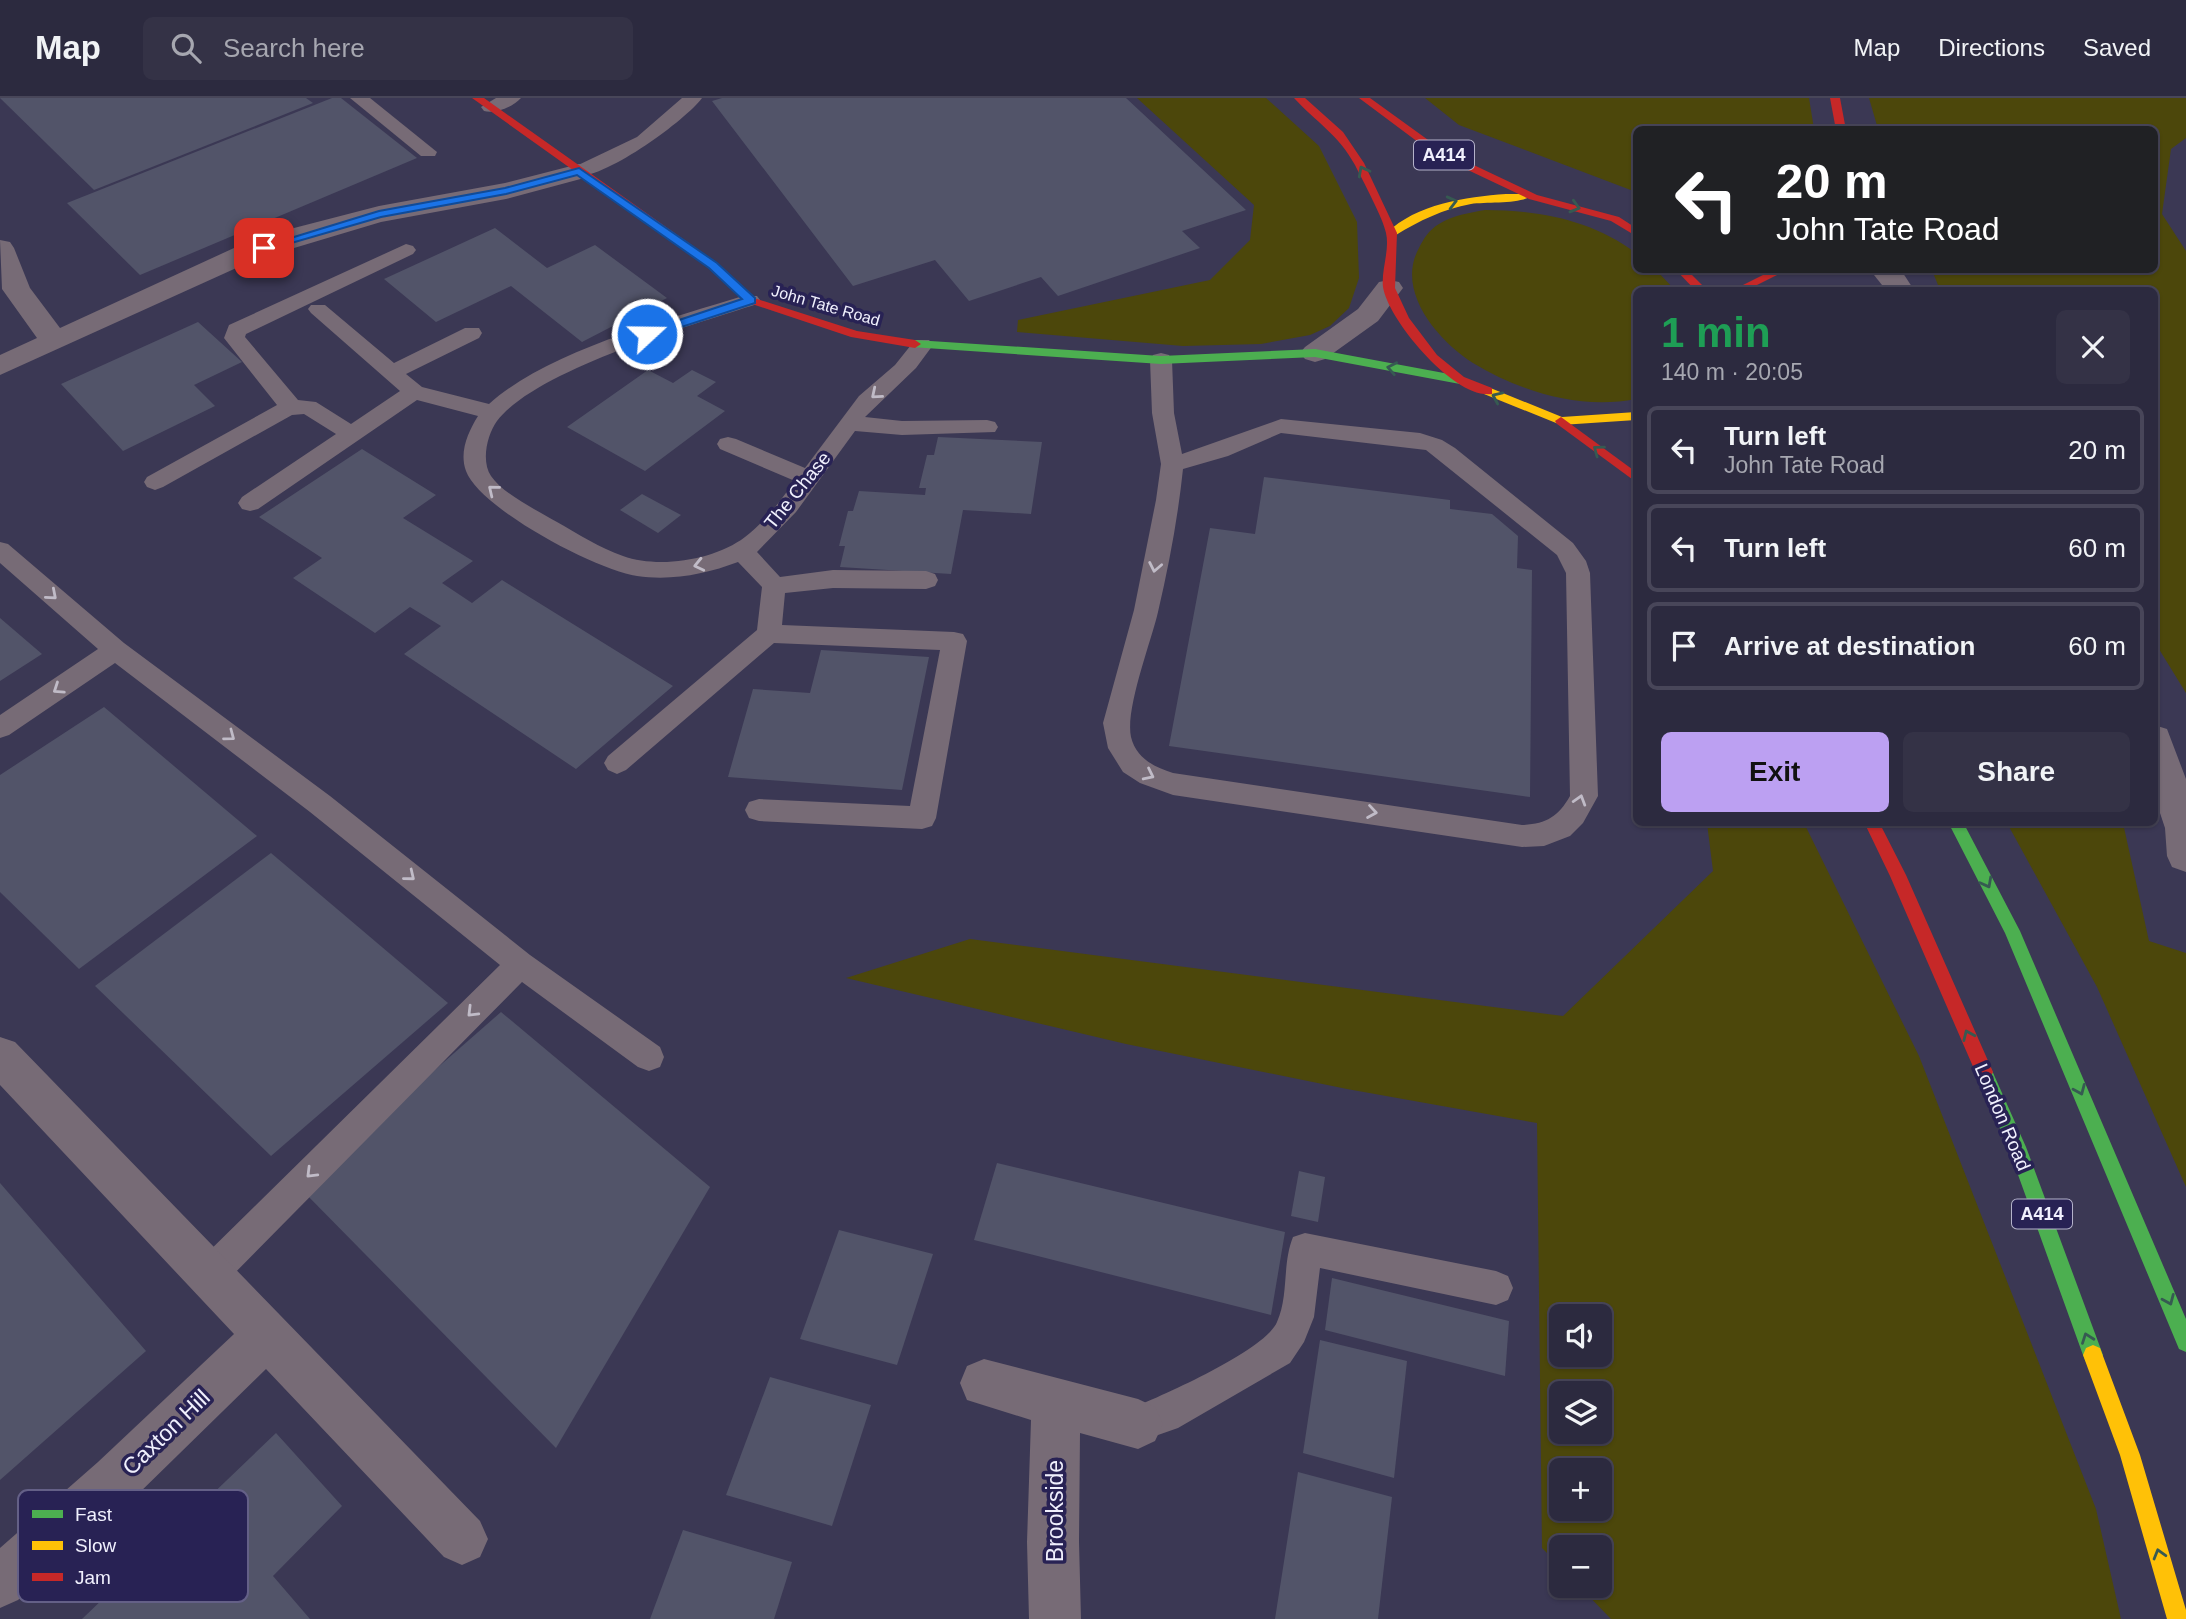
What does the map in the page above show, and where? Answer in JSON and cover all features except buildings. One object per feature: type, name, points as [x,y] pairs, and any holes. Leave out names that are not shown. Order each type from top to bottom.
[{"type":"main road","points":[[1299,98],[1338,132],[1359,163],[1392,233],[1389,288],[1404,319],[1433,358],[1460,380],[1561,421],[1633,476]]},
{"type":"main road","name":"A414","points":[[1364,98],[1438,152],[1533,197]]},
{"type":"main road","points":[[1835,98],[1840,126]]},
{"type":"main road","name":"John Tate Road","points":[[484,103],[713,265],[750,300],[855,334],[922,345],[1161,359],[1221,359],[1315,353],[1460,380]]},
{"type":"main road","points":[[1392,233],[1415,215],[1447,202],[1481,196],[1533,197],[1633,222]]},
{"type":"main road","points":[[1615,219],[1633,231]]},
{"type":"main road","points":[[1684,273],[1698,287]]},
{"type":"main road","points":[[1745,287],[1775,273]]},
{"type":"main road","points":[[1561,421],[1633,416]]},
{"type":"main road","name":"London Road","points":[[1873,826],[1898,875],[2017,1147],[2130,1454],[2178,1619]]},
{"type":"main road","points":[[1957,826],[2011,931],[2186,1342]]},
{"type":"street","points":[[0,366],[244,254],[304,234],[379,214],[506,191],[579,172]]},
{"type":"street","points":[[0,248],[16,289],[54,340]]},
{"type":"street","points":[[1315,353],[1368,315],[1389,288]]},
{"type":"street","points":[[2158,751],[2184,828],[2186,856]]},
{"type":"street","points":[[0,1056],[462,1539]]},
{"type":"street","name":"Caxton Hill","points":[[105,1490],[267,1335]]},
{"type":"street","points":[[984,1383],[1138,1424]]},
{"type":"street","name":"Brookside","points":[[1055,1619],[1056,1402]]},
{"type":"street","name":"Caxton Hill","points":[[0,1582],[18,1566]]},
{"type":"lane","points":[[359,98],[428,152]]},
{"type":"lane","points":[[484,103],[512,98]]},
{"type":"lane","points":[[579,172],[643,141],[693,98]]},
{"type":"lane","points":[[288,408],[287,400],[234,338],[236,330],[406,250]]},
{"type":"lane","name":"The Chase","points":[[750,300],[670,325],[554,373],[508,399],[492,412],[478,434],[478,471],[483,483],[503,499],[596,555],[622,565],[665,570],[704,565],[741,551],[779,517],[868,400],[909,366],[922,345]]},
{"type":"lane","points":[[318,309],[414,392],[492,412]]},
{"type":"lane","points":[[391,373],[472,333]]},
{"type":"lane","points":[[1161,359],[1163,413],[1172,464],[1168,500],[1146,610],[1116,723],[1117,742],[1128,762],[1146,777],[1173,784],[1522,836],[1535,836],[1556,830],[1574,817],[1584,796],[1578,587],[1574,561],[1565,549],[1447,453],[1420,440],[1280,426],[1264,429],[1232,446],[1172,464]]},
{"type":"lane","points":[[250,503],[414,392]]},
{"type":"lane","points":[[155,482],[288,408],[308,407],[351,434]]},
{"type":"lane","points":[[849,423],[902,428],[987,427]]},
{"type":"lane","points":[[729,444],[808,478]]},
{"type":"lane","points":[[0,550],[115,650],[320,804],[520,964],[649,1057]]},
{"type":"lane","points":[[741,551],[765,573],[774,586],[769,634]]},
{"type":"lane","points":[[774,586],[833,579],[926,580]]},
{"type":"lane","points":[[617,763],[769,634],[954,641],[922,818],[760,810]]},
{"type":"lane","points":[[0,728],[115,650]]},
{"type":"lane","points":[[208,1276],[520,964]]},
{"type":"lane","points":[[1138,1424],[1165,1415],[1279,1351],[1289,1340],[1294,1326],[1305,1249],[1496,1288]]},
{"type":"shaded area","points":[[1137,98],[1266,98],[1319,146],[1357,222],[1359,278],[1349,308],[1330,326],[1310,335],[1261,344],[1183,346],[1017,332],[1018,320],[1210,280],[1250,240],[1254,205]]},
{"type":"shaded area","points":[[1425,98],[1809,98],[1814,126],[1633,126],[1633,191],[1459,125]]},
{"type":"shaded area","points":[[1869,98],[2186,98],[2186,138],[2171,149],[2162,214],[2186,251],[2186,693],[2158,648],[2158,287],[1939,287],[1933,273],[2158,273],[2158,126],[1877,126]]},
{"type":"shaded area","points":[[1485,210],[1505,210],[1564,219],[1601,232],[1633,251],[1633,273],[1659,273],[1672,287],[1633,287],[1633,399],[1615,402],[1572,400],[1531,390],[1473,363],[1446,342],[1424,313],[1416,297],[1412,281],[1413,264],[1427,234],[1455,216]]},
{"type":"shaded area","points":[[1707,826],[1805,826],[1919,1056],[2096,1509],[2121,1619],[1611,1619],[1591,1598],[1612,1598],[1612,1535],[1549,1535],[1549,1555],[1542,1548],[1537,1123],[1347,1089],[1126,1044],[846,978],[970,939],[1563,1016],[1713,871]]},
{"type":"shaded area","points":[[2009,826],[2124,826],[2149,941],[2186,953],[2186,1187],[2097,987]]},
{"type":"traffic: fast","points":[[915,344],[1161,360],[1315,353],[1460,380]]},
{"type":"traffic: fast","points":[[1957,826],[2012,931],[2186,1342]]},
{"type":"traffic: fast","points":[[1984,1072],[2017,1147],[2093,1355]]},
{"type":"traffic: slow","points":[[1392,233],[1423,215],[1455,204],[1524,197]]},
{"type":"traffic: slow","points":[[1488,391],[1561,421],[1633,416]]},
{"type":"traffic: slow","points":[[2093,1355],[2130,1455],[2178,1619]]},
{"type":"traffic: jam","points":[[477,98],[713,265],[750,300],[855,334],[915,344]]},
{"type":"traffic: jam","points":[[1299,98],[1338,132],[1359,163],[1392,233],[1389,288],[1404,319],[1433,358],[1460,380],[1488,391]]},
{"type":"traffic: jam","points":[[1364,98],[1438,152],[1533,197],[1615,219],[1633,231]]},
{"type":"traffic: jam","points":[[1835,98],[1840,126]]},
{"type":"traffic: jam","points":[[1684,273],[1698,287]]},
{"type":"traffic: jam","points":[[1745,287],[1775,273]]},
{"type":"traffic: jam","points":[[1561,421],[1633,476]]},
{"type":"traffic: jam","points":[[1873,826],[1898,875],[1984,1072]]},
{"type":"route","points":[[264,248],[379,214],[506,191],[579,172],[713,265],[750,300],[647,334]]}]
